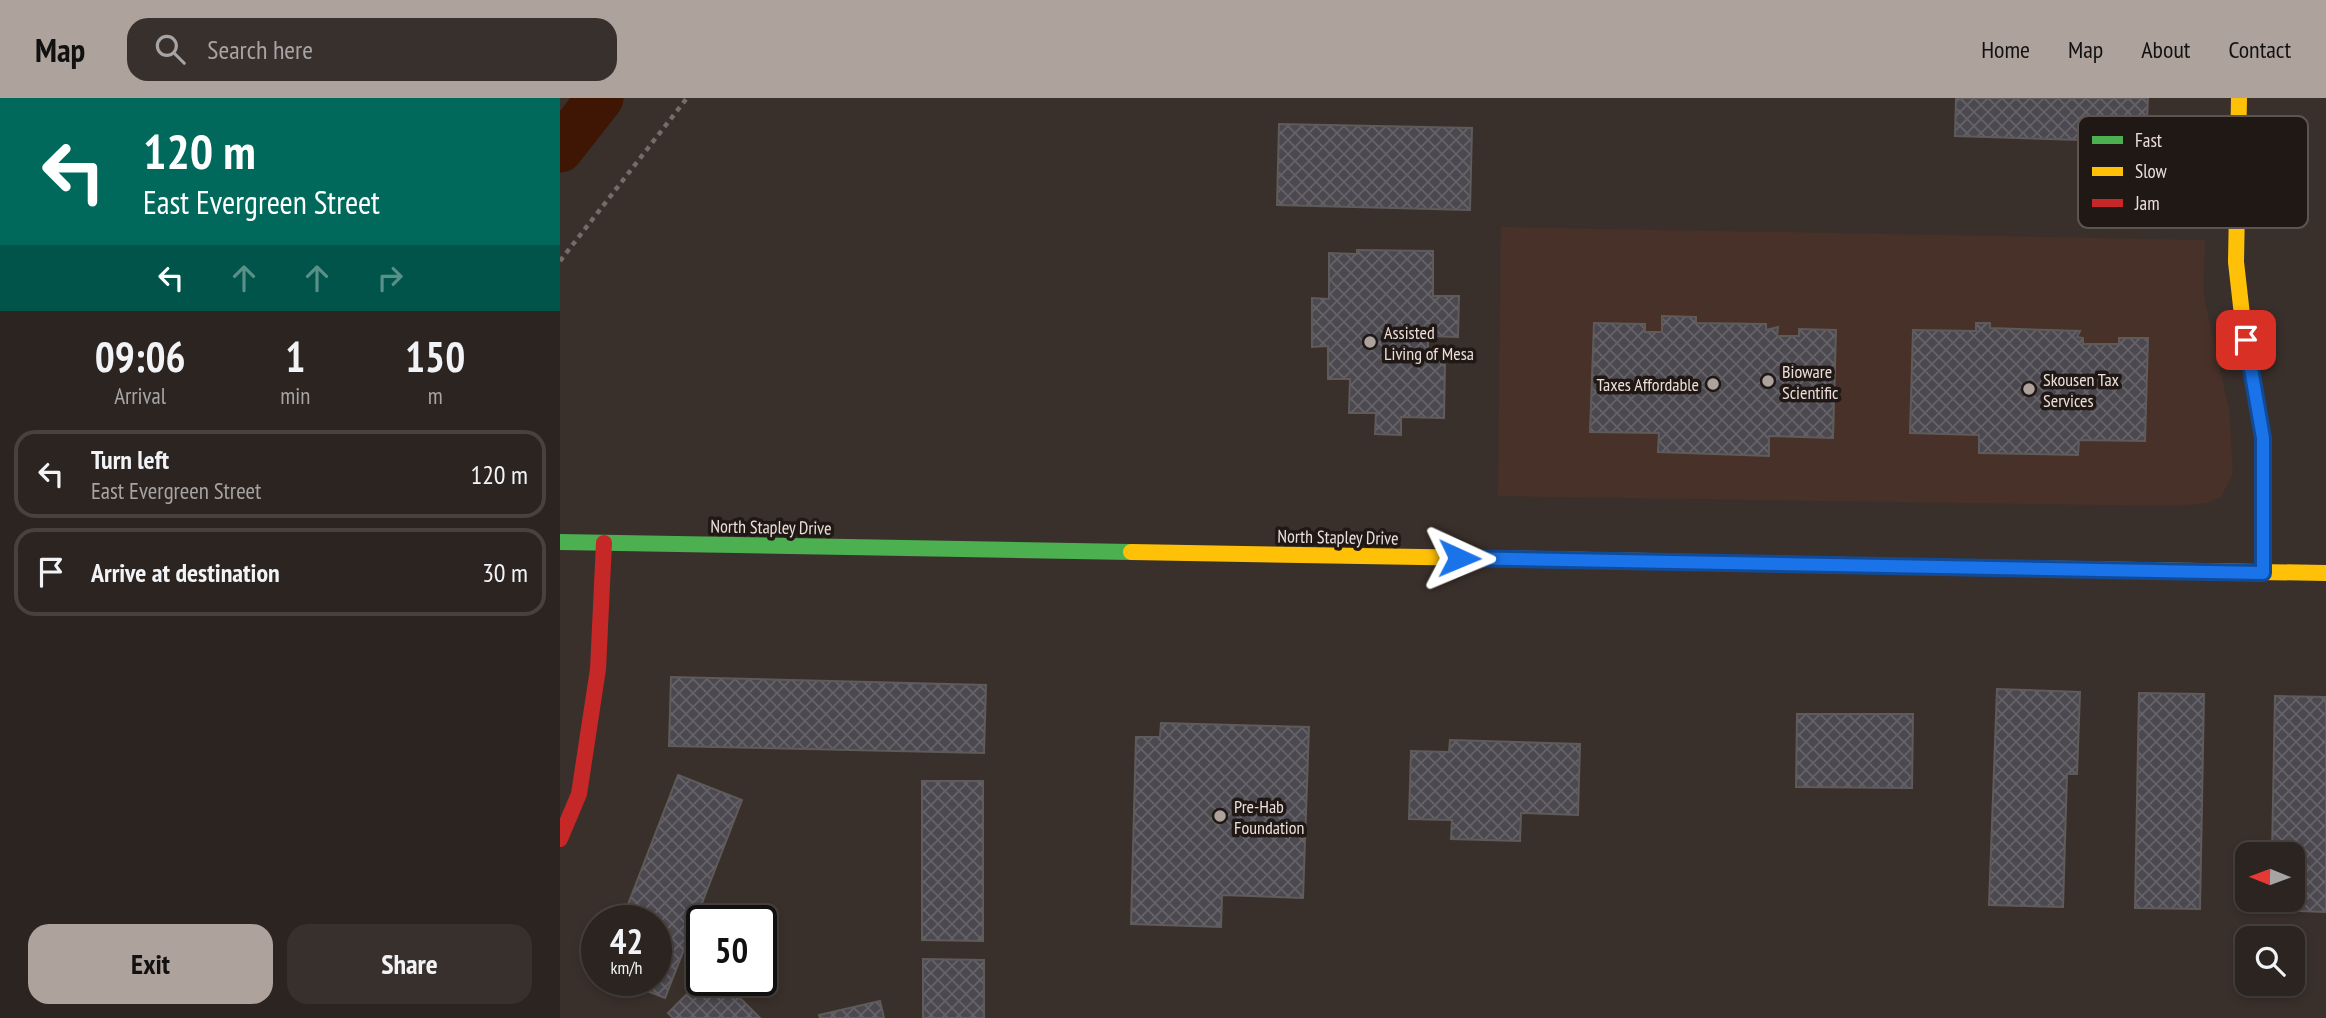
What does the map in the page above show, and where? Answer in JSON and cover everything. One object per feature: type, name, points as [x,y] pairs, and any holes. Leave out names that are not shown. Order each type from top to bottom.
[{"type":"main road","points":[[2239,98],[2239,116]]},
{"type":"main road","points":[[2237,228],[2236,262],[2242,315],[2263,438],[2263,573]]},
{"type":"main road","name":"North Stapley Drive","points":[[560,542],[2326,573]]},
{"type":"main road","points":[[560,839],[579,794],[598,669],[604,543]]},
{"type":"path","points":[[560,261],[687,98]]},
{"type":"shaded area","points":[[1501,227],[2205,240],[2203,292],[2229,410],[2233,473],[2221,497],[2206,503],[2174,506],[1498,496]]},
{"type":"building","points":[[1956,98],[2148,98],[2147,116],[2078,116],[2078,140],[1955,136]]},
{"type":"building","points":[[1279,124],[1472,128],[1470,210],[1277,205]]},
{"type":"building","name":"Assisted Living of Mesa","points":[[1357,250],[1433,251],[1433,296],[1459,296],[1458,337],[1428,336],[1428,361],[1445,362],[1444,418],[1401,417],[1401,435],[1375,434],[1376,413],[1349,413],[1350,379],[1328,379],[1328,346],[1312,347],[1312,298],[1329,299],[1329,253],[1357,254]]},
{"type":"building","name":"Taxes Affordable","points":[[1662,316],[1696,317],[1696,323],[1766,324],[1766,330],[1778,327],[1777,336],[1799,336],[1799,329],[1836,330],[1833,438],[1769,436],[1769,456],[1658,452],[1659,433],[1590,432],[1594,323],[1645,324],[1645,332],[1662,332]]},
{"type":"building","name":"Skousen Tax Services","points":[[1976,323],[1990,323],[1990,328],[2080,331],[2077,337],[2083,338],[2083,344],[2119,344],[2119,338],[2148,338],[2145,441],[2079,440],[2078,455],[1979,453],[1979,435],[1910,433],[1913,330],[1976,331]]},
{"type":"building","points":[[671,677],[986,685],[984,753],[669,746]]},
{"type":"building","points":[[1997,689],[2080,692],[2077,774],[2067,774],[2063,907],[1989,905]]},
{"type":"building","points":[[2139,693],[2204,694],[2200,909],[2135,908]]},
{"type":"building","points":[[2275,696],[2326,697],[2326,912],[2305,911],[2305,842],[2272,842]]},
{"type":"building","points":[[1797,714],[1913,714],[1912,788],[1796,787]]},
{"type":"building","name":"Pre-Hab Foundation","points":[[1161,723],[1309,727],[1303,898],[1222,895],[1221,927],[1131,924],[1136,737],[1160,737]]},
{"type":"building","points":[[1450,740],[1580,744],[1578,815],[1521,813],[1520,841],[1451,839],[1452,820],[1409,819],[1411,751],[1449,752]]},
{"type":"building","points":[[678,775],[742,800],[701,905],[686,905],[686,944],[672,980],[672,905],[628,905]]},
{"type":"building","points":[[922,781],[983,781],[983,941],[922,940]]},
{"type":"building","points":[[923,959],[984,960],[984,1018],[923,1018]]},
{"type":"building","points":[[686,995],[738,996],[760,1018],[673,1018],[668,1013]]},
{"type":"building","points":[[880,1001],[884,1018],[820,1018],[819,1015]]},
{"type":"waterway","points":[[560,149],[600,98]]},
{"type":"traffic: fast","points":[[2263,458],[2263,573]]},
{"type":"traffic: fast","points":[[560,542],[1131,552]]},
{"type":"traffic: slow","points":[[2239,98],[2239,116]]},
{"type":"traffic: slow","points":[[2237,228],[2236,262],[2242,315],[2263,438],[2263,458]]},
{"type":"traffic: slow","points":[[1131,552],[1650,561]]},
{"type":"traffic: slow","points":[[2013,568],[2326,573]]},
{"type":"traffic: jam","points":[[560,839],[579,794],[598,669],[604,543]]},
{"type":"traffic: jam","points":[[1650,561],[2013,568]]},
{"type":"place","name":"Assisted Living of Mesa","points":[[1370,342]]},
{"type":"place","name":"Bioware Scientific","points":[[1768,381]]},
{"type":"place","name":"Taxes Affordable","points":[[1713,384]]},
{"type":"place","name":"Skousen Tax Services","points":[[2029,389]]},
{"type":"place","name":"Pre-Hab Foundation","points":[[1220,816]]},
{"type":"route","points":[[1459,558],[2263,573],[2263,438],[2246,340]]}]
